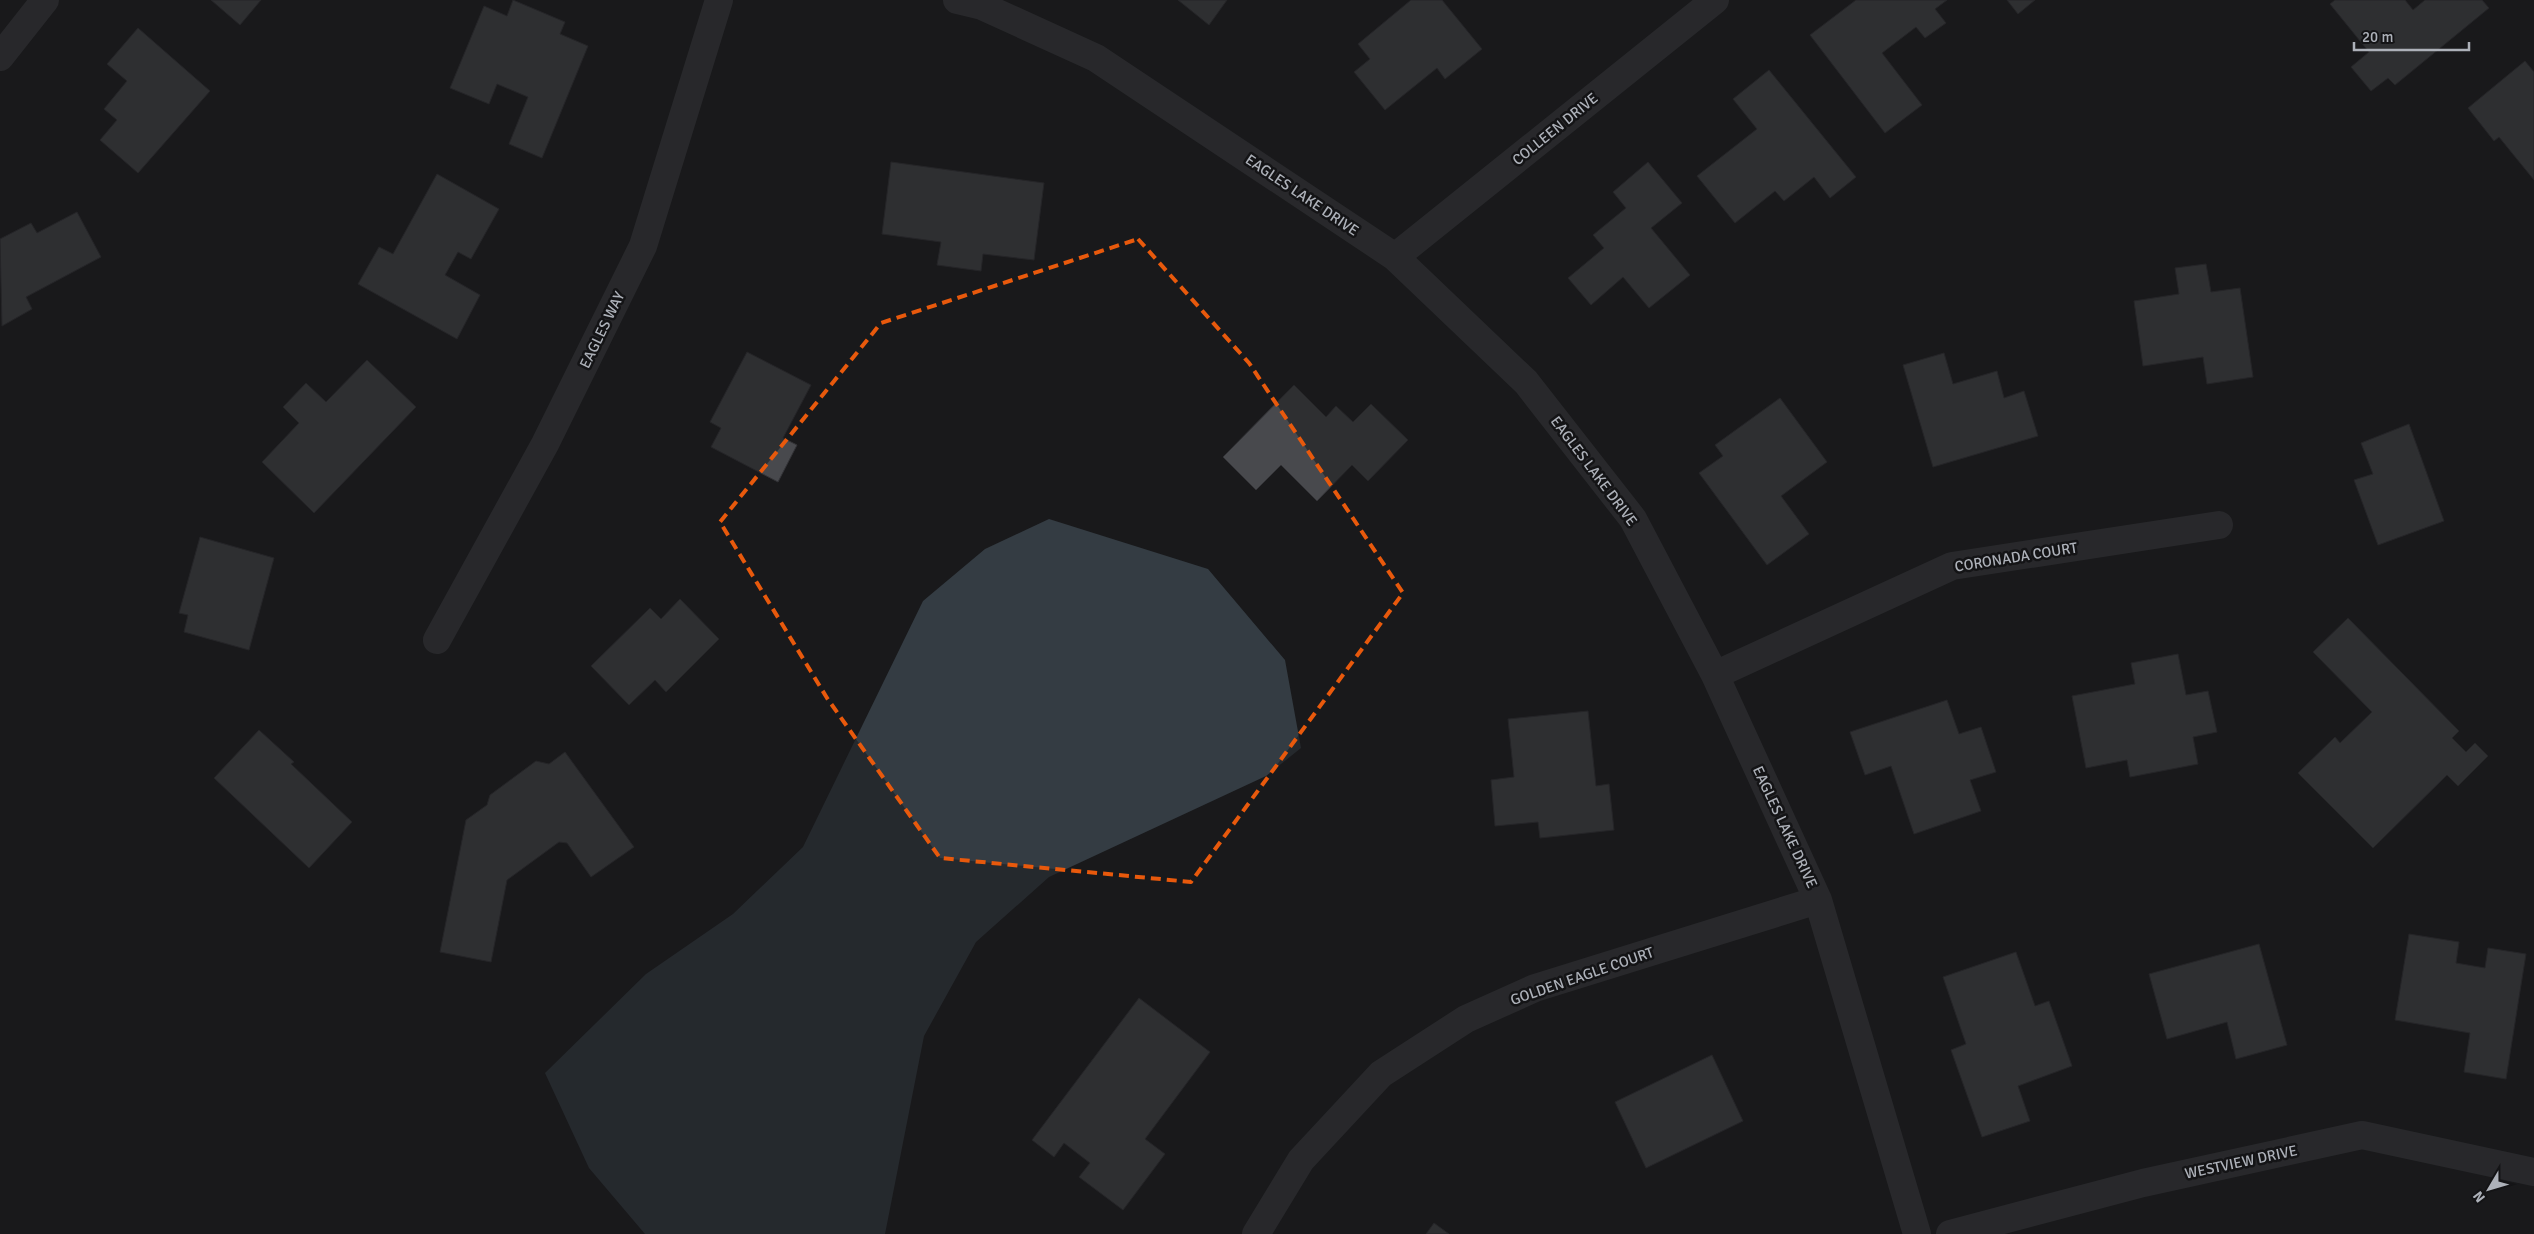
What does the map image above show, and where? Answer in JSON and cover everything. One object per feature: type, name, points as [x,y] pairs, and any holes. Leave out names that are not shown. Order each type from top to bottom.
[{"type":"street","points":[[0,57],[45,0]]},
{"type":"street","name":"EAGLES WAY","points":[[437,640],[544,444],[643,246],[719,0]]},
{"type":"street","name":"COLLEEN DRIVE","points":[[1395,257],[1715,0]]},
{"type":"street","name":"EAGLES LAKE DRIVE","points":[[975,2],[1096,58],[1395,257],[1526,382],[1633,518],[1715,674],[1818,900],[1917,1234]]},
{"type":"street","name":"CORONADA COURT","points":[[1715,674],[1952,566],[2219,526]]},
{"type":"street","name":"GOLDEN EAGLE COURT","points":[[1256,1234],[1301,1160],[1381,1074],[1466,1019],[1536,988],[1818,900]]},
{"type":"street","name":"WESTVIEW DRIVE","points":[[1950,1234],[2143,1183],[2362,1136],[2534,1172]]},
{"type":"highlighted area","points":[[1138,239],[1249,363],[1403,593],[1191,882],[940,858],[827,698],[720,522],[881,323]]},
{"type":"shaded area","points":[[1049,519],[1208,569],[1285,660],[1301,748],[1266,776],[1049,877],[976,942],[924,1036],[885,1234],[645,1234],[589,1168],[545,1073],[646,974],[733,914],[803,847],[923,601],[985,549]]},
{"type":"building","points":[[211,0],[261,0],[240,25]]},
{"type":"building","points":[[513,0],[565,22],[560,34],[588,46],[542,158],[509,144],[528,97],[497,84],[489,104],[450,88],[484,6],[507,16]]},
{"type":"building","points":[[1178,0],[1227,0],[1209,25]]},
{"type":"building","points":[[1411,0],[1442,0],[1482,49],[1445,79],[1437,68],[1385,110],[1354,72],[1370,59],[1358,44]]},
{"type":"building","points":[[1856,0],[1947,0],[1935,9],[1946,23],[1925,38],[1916,27],[1882,53],[1922,105],[1885,133],[1810,35]]},
{"type":"building","points":[[2007,0],[2035,0],[2018,14]]},
{"type":"building","points":[[2335,0],[2405,0],[2413,10],[2425,0],[2482,0],[2489,8],[2395,85],[2388,78],[2371,91],[2351,67],[2369,52],[2330,4]]},
{"type":"building","points":[[138,28],[210,91],[138,173],[100,140],[117,120],[104,109],[127,81],[107,64]]},
{"type":"building","points":[[2525,61],[2534,72],[2534,180],[2499,137],[2494,141],[2468,108]]},
{"type":"building","points":[[1769,70],[1856,177],[1830,198],[1814,177],[1784,201],[1775,191],[1735,223],[1697,176],[1757,129],[1733,99]]},
{"type":"building","points":[[891,162],[1044,183],[1034,260],[983,254],[981,271],[937,265],[941,242],[882,234]]},
{"type":"building","points":[[1648,162],[1682,203],[1651,228],[1690,275],[1649,308],[1623,277],[1591,305],[1568,278],[1604,248],[1593,235],[1626,208],[1613,192]]},
{"type":"building","points":[[437,174],[499,209],[471,259],[458,252],[445,275],[480,295],[457,339],[358,284],[379,247],[393,254]]},
{"type":"building","points":[[77,212],[101,257],[26,297],[32,309],[2,326],[0,239],[31,223],[37,233]]},
{"type":"building","points":[[2206,264],[2211,292],[2240,288],[2253,377],[2207,384],[2203,357],[2143,366],[2134,301],[2179,294],[2175,268]]},
{"type":"building","points":[[747,352],[811,385],[783,438],[797,445],[778,482],[711,447],[721,428],[710,422]]},
{"type":"building","points":[[1944,353],[1953,384],[1997,371],[2004,398],[2024,391],[2038,436],[1933,467],[1903,365]]},
{"type":"building","points":[[367,360],[416,407],[314,513],[262,462],[299,423],[283,407],[306,383],[326,402]]},
{"type":"building","points":[[1294,385],[1326,417],[1336,406],[1353,422],[1371,404],[1408,440],[1368,481],[1352,465],[1317,501],[1281,465],[1256,490],[1223,457]]},
{"type":"building","points":[[1780,398],[1827,462],[1781,496],[1809,534],[1767,565],[1699,473],[1723,456],[1715,445]]},
{"type":"building","points":[[2409,424],[2444,521],[2378,545],[2354,480],[2373,474],[2361,443]]},
{"type":"building","points":[[200,537],[274,558],[249,650],[184,632],[188,615],[179,613]]},
{"type":"building","points":[[680,599],[719,639],[666,692],[655,680],[629,705],[591,666],[650,608],[661,619]]},
{"type":"building","points":[[2348,618],[2459,731],[2452,738],[2466,752],[2475,743],[2488,756],[2458,786],[2447,775],[2373,848],[2298,773],[2335,737],[2340,743],[2372,712],[2313,652]]},
{"type":"building","points":[[2178,654],[2186,695],[2208,691],[2217,732],[2193,737],[2198,764],[2130,777],[2127,760],[2086,768],[2072,696],[2135,684],[2131,663]]},
{"type":"building","points":[[1947,700],[1959,734],[1981,727],[1996,772],[1970,780],[1981,811],[1914,834],[1891,766],[1865,775],[1850,732]]},
{"type":"building","points":[[1588,711],[1596,786],[1609,784],[1614,830],[1540,838],[1538,822],[1495,826],[1491,780],[1514,777],[1508,719]]},
{"type":"building","points":[[259,730],[294,762],[291,764],[352,822],[309,868],[214,778]]},
{"type":"building","points":[[565,752],[634,847],[591,877],[567,843],[559,842],[507,880],[491,962],[440,952],[466,820],[487,805],[490,795],[536,761],[549,764]]},
{"type":"building","points":[[2409,934],[2459,942],[2456,963],[2485,968],[2488,948],[2526,954],[2506,1079],[2464,1072],[2470,1033],[2395,1020]]},
{"type":"building","points":[[2259,944],[2287,1045],[2236,1059],[2227,1022],[2167,1039],[2149,974]]},
{"type":"building","points":[[2016,952],[2035,1006],[2049,1001],[2072,1066],[2018,1086],[2030,1121],[1982,1137],[1951,1050],[1966,1044],[1943,977]]},
{"type":"building","points":[[1139,998],[1210,1052],[1145,1139],[1165,1154],[1123,1210],[1079,1177],[1090,1163],[1064,1143],[1054,1157],[1032,1140]]},
{"type":"building","points":[[1712,1055],[1743,1121],[1646,1168],[1615,1102]]},
{"type":"building","points":[[1434,1223],[1449,1234],[1426,1234]]}]
